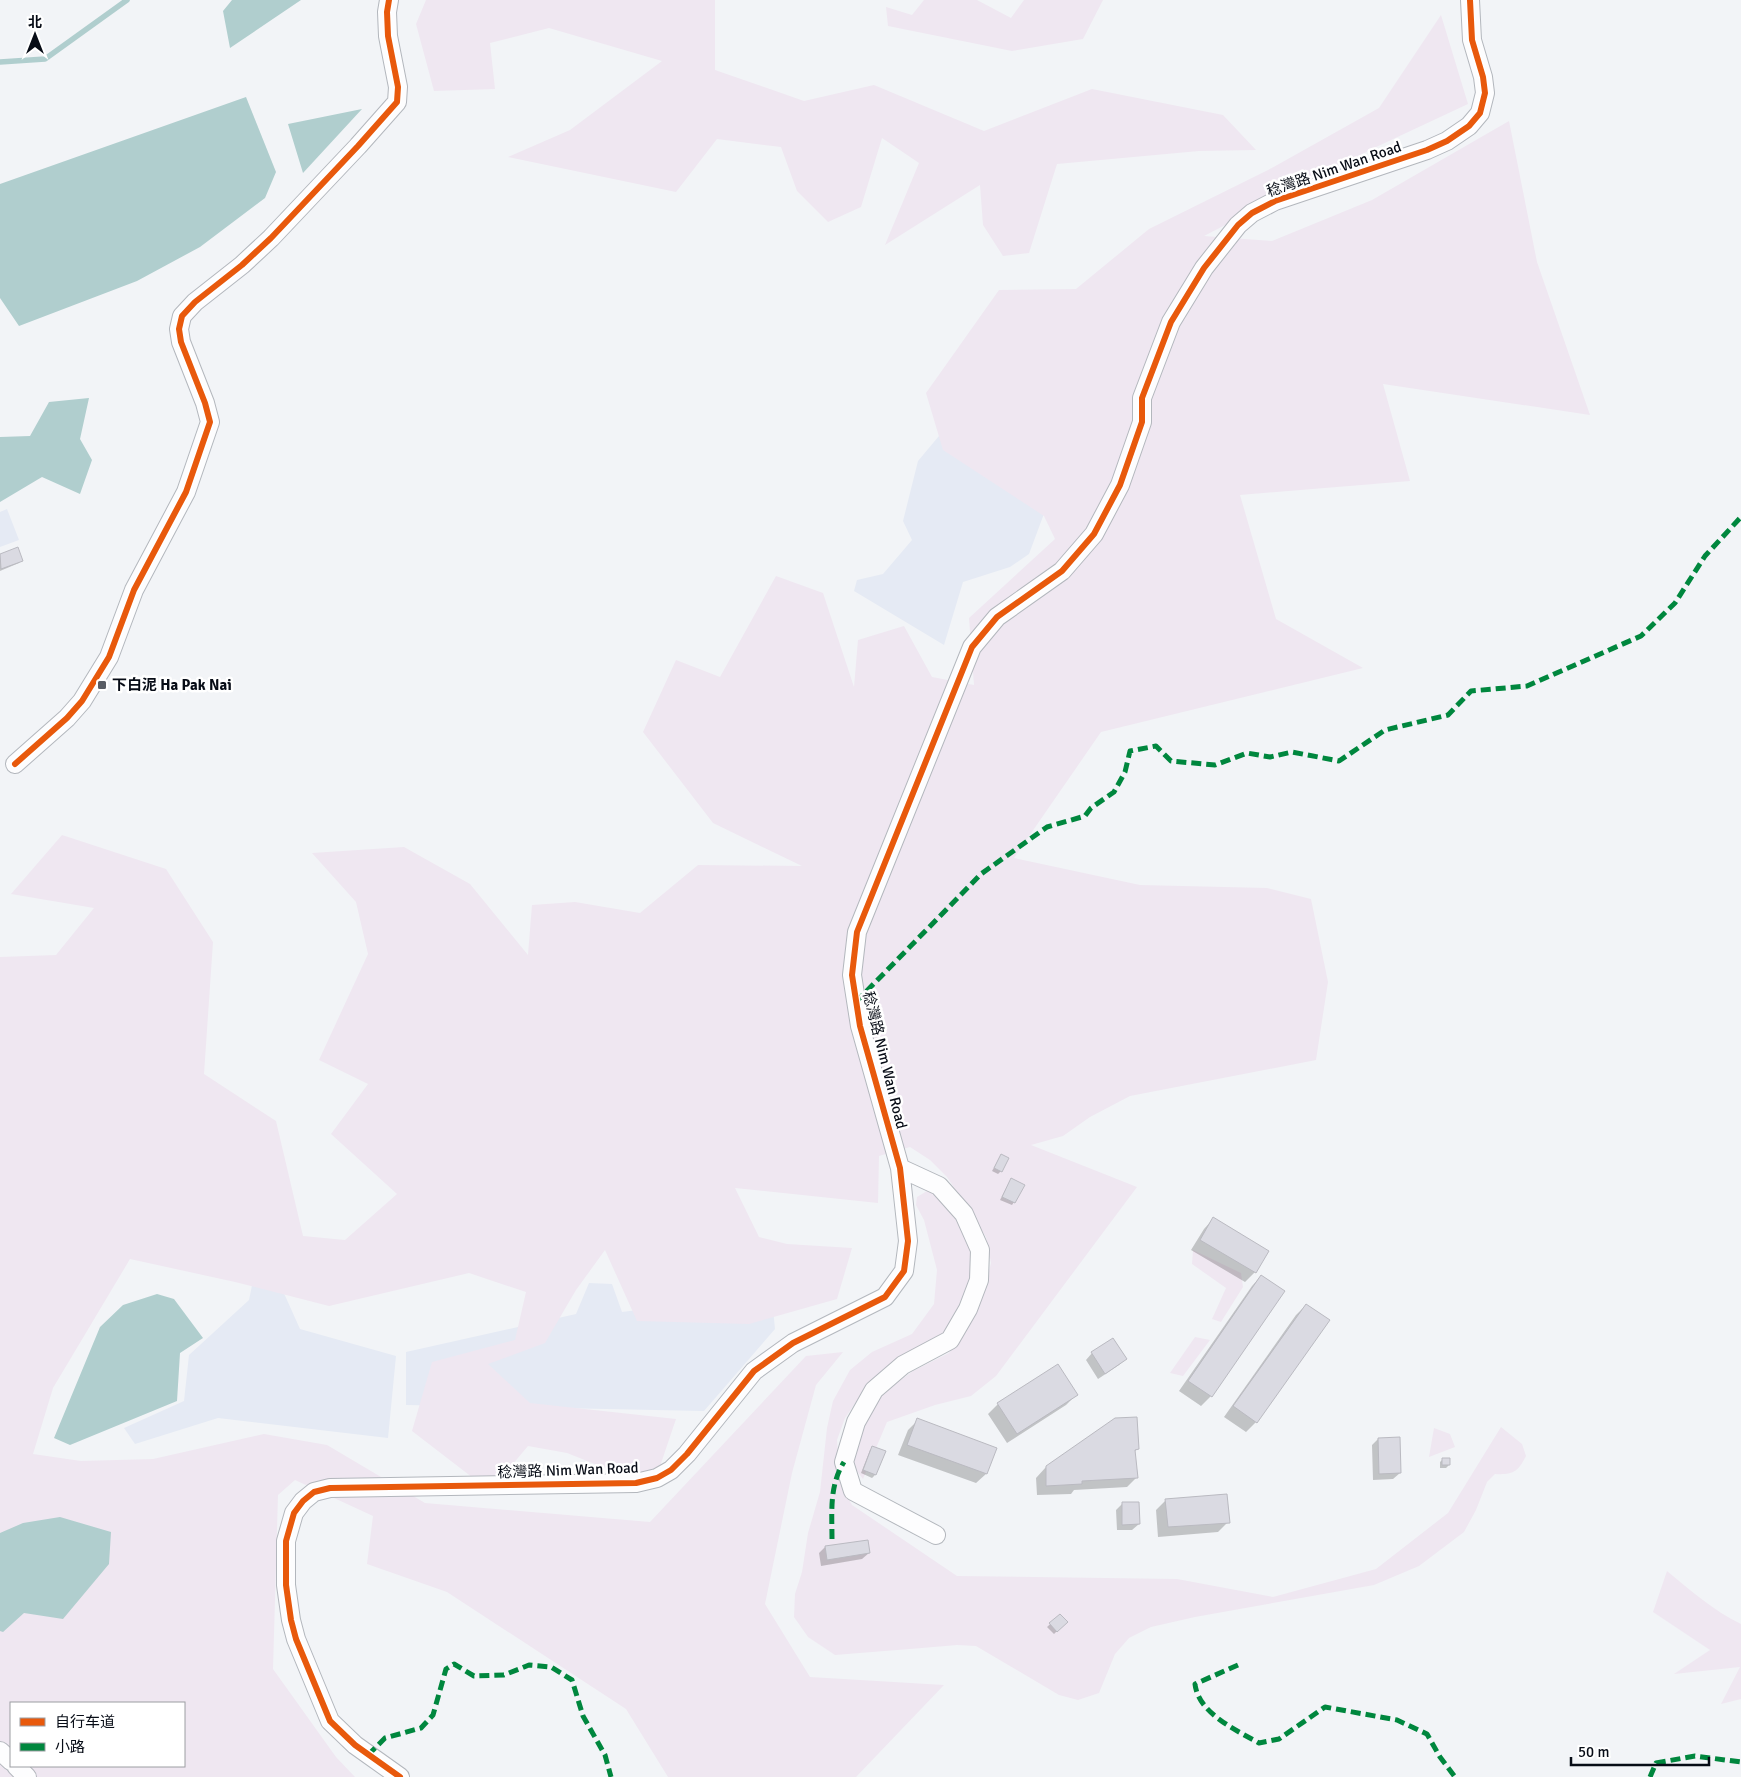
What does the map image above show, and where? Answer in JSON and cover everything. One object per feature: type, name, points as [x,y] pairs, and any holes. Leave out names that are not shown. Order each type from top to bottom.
[{"type":"street","points":[[15,764],[67,718],[82,701],[109,657],[134,590],[186,492],[210,422],[205,403],[181,342],[179,329],[182,316],[206,292],[242,265],[271,238],[397,102],[398,87],[388,36],[387,12],[389,0]]},
{"type":"street","name":"稔灣路 Nim Wan Road","points":[[400,1777],[355,1745],[330,1721],[296,1639],[286,1585],[286,1541],[294,1513],[303,1501],[314,1492],[330,1488],[636,1483],[657,1478],[671,1470],[687,1454],[754,1371],[794,1343],[886,1297],[904,1271],[908,1241],[900,1168],[860,1026],[852,975],[857,932],[972,647],[997,617],[1062,571],[1094,534],[1120,485],[1142,422],[1142,398],[1172,322],[1204,268],[1238,226],[1252,213],[1275,201],[1437,146],[1464,131],[1475,120],[1483,106],[1484,85],[1472,40],[1470,0]]},
{"type":"street","points":[[900,1168],[939,1186],[964,1214],[980,1250],[978,1280],[968,1309],[950,1340],[903,1365],[874,1390],[856,1422],[844,1462],[853,1491],[936,1535]]},
{"type":"street","points":[[0,1751],[10,1760]]},
{"type":"street","points":[[17,1767],[27,1777]]},
{"type":"shaded area","points":[[426,0],[715,0],[715,70],[804,101],[874,85],[984,131],[1092,89],[1223,115],[1256,150],[1199,151],[1057,164],[1029,253],[1003,256],[983,225],[980,185],[885,245],[919,163],[882,138],[861,207],[828,222],[797,191],[781,147],[717,139],[676,192],[508,157],[570,130],[662,61],[549,28],[490,43],[495,89],[434,91],[416,24]]},
{"type":"shaded area","points":[[924,0],[977,0],[1011,18],[1024,0],[1103,0],[1083,39],[1012,51],[888,26],[886,7],[912,15]]},
{"type":"shaded area","points":[[1441,15],[1468,104],[1374,148],[1204,236],[1272,241],[1372,200],[1509,121],[1537,262],[1590,415],[1383,384],[1410,481],[1240,495],[1276,619],[1363,668],[1101,732],[1014,858],[1140,885],[1267,888],[1311,899],[1328,982],[1316,1060],[1130,1096],[1090,1117],[1063,1136],[1031,1145],[1137,1187],[996,1376],[971,1396],[935,1405],[887,1422],[863,1479],[854,1467],[854,1450],[870,1410],[883,1393],[913,1371],[949,1353],[973,1318],[984,1292],[991,1263],[986,1237],[947,1177],[930,1160],[910,1147],[879,1156],[878,1203],[735,1188],[759,1237],[787,1244],[852,1248],[837,1299],[749,1324],[637,1321],[605,1250],[576,1290],[545,1343],[488,1364],[530,1403],[676,1419],[653,1487],[567,1453],[528,1446],[490,1491],[412,1431],[432,1362],[515,1340],[526,1292],[469,1273],[329,1306],[235,1282],[130,1259],[53,1388],[33,1454],[81,1461],[153,1459],[264,1434],[327,1445],[425,1503],[650,1522],[806,1356],[843,1352],[816,1385],[792,1473],[765,1604],[810,1677],[944,1685],[856,1777],[668,1777],[626,1709],[447,1592],[367,1564],[373,1516],[295,1480],[278,1495],[273,1669],[336,1757],[355,1777],[0,1777],[0,957],[56,955],[94,908],[11,894],[62,835],[166,869],[213,942],[204,1074],[276,1121],[303,1236],[345,1240],[397,1194],[331,1134],[368,1084],[319,1060],[368,954],[356,902],[312,853],[404,847],[470,884],[528,955],[532,905],[575,902],[640,913],[698,865],[802,866],[713,823],[643,732],[676,660],[720,677],[776,576],[823,593],[854,687],[858,640],[904,626],[932,677],[974,685],[969,618],[1055,539],[1044,516],[943,450],[926,393],[999,290],[1076,289],[1149,229],[1268,170],[1379,108]]},
{"type":"shaded area","points":[[944,430],[1048,503],[1029,554],[1010,567],[963,582],[944,645],[854,591],[857,580],[883,574],[912,540],[903,521],[918,461]]},
{"type":"shaded area","points":[[7,509],[19,540],[0,547],[0,512]]},
{"type":"shaded area","points":[[927,1191],[939,1194],[968,1240],[972,1264],[967,1292],[955,1320],[937,1340],[869,1383],[845,1418],[837,1440],[839,1472],[843,1489],[852,1505],[957,1576],[1177,1579],[1273,1597],[1376,1569],[1448,1513],[1501,1427],[1522,1444],[1526,1456],[1520,1466],[1511,1473],[1495,1474],[1487,1482],[1476,1510],[1464,1532],[1419,1566],[1374,1585],[1195,1617],[1151,1627],[1129,1638],[1115,1654],[1099,1693],[1078,1700],[1059,1695],[976,1646],[957,1645],[835,1655],[808,1637],[794,1617],[795,1594],[802,1572],[808,1533],[820,1492],[827,1428],[833,1401],[850,1370],[872,1352],[912,1334],[934,1304],[937,1270],[924,1220],[916,1205],[917,1197]]},
{"type":"shaded area","points":[[1193,1250],[1241,1273],[1243,1287],[1221,1322],[1212,1319],[1226,1288],[1192,1264]]},
{"type":"shaded area","points":[[255,1271],[274,1271],[300,1329],[396,1356],[388,1438],[218,1418],[135,1444],[124,1428],[184,1401],[189,1355],[249,1300]]},
{"type":"shaded area","points":[[589,1283],[612,1284],[622,1312],[684,1304],[773,1309],[775,1329],[704,1411],[406,1405],[406,1352],[576,1314]]},
{"type":"shaded area","points":[[1195,1337],[1210,1340],[1183,1376],[1170,1373]]},
{"type":"shaded area","points":[[1434,1428],[1450,1434],[1455,1447],[1429,1457]]},
{"type":"shaded area","points":[[1667,1571],[1712,1607],[1741,1624],[1741,1699],[1721,1704],[1740,1667],[1674,1674],[1710,1650],[1653,1612]]},
{"type":"water","points":[[232,0],[301,0],[230,48],[223,11]]},
{"type":"water","points":[[246,97],[276,172],[265,198],[200,247],[137,281],[19,326],[0,298],[0,184]]},
{"type":"water","points":[[362,109],[303,173],[288,124]]},
{"type":"water","points":[[89,398],[80,439],[92,460],[80,494],[42,477],[0,502],[0,437],[30,436],[49,402]]},
{"type":"water","points":[[157,1294],[174,1299],[203,1338],[180,1353],[177,1401],[70,1445],[54,1438],[100,1327],[123,1305]]},
{"type":"water","points":[[60,1517],[111,1532],[109,1564],[63,1619],[24,1613],[3,1632],[0,1631],[0,1533],[23,1523]]},
{"type":"building","points":[[18,547],[23,561],[1,569],[0,554]]},
{"type":"building","points":[[1001,1154],[1009,1158],[1002,1172],[994,1168]]},
{"type":"building","points":[[1011,1178],[1025,1185],[1015,1203],[1002,1197]]},
{"type":"building","points":[[1213,1217],[1269,1251],[1256,1273],[1200,1240]]},
{"type":"building","points":[[1261,1275],[1285,1291],[1212,1397],[1188,1381]]},
{"type":"building","points":[[1306,1304],[1330,1320],[1257,1423],[1233,1406]]},
{"type":"building","points":[[1113,1338],[1127,1359],[1105,1374],[1091,1352]]},
{"type":"building","points":[[1058,1364],[1078,1395],[1017,1434],[997,1403]]},
{"type":"building","points":[[1137,1417],[1139,1449],[1135,1450],[1138,1478],[1082,1481],[1082,1484],[1046,1486],[1046,1466],[1115,1418]]},
{"type":"building","points":[[917,1418],[997,1448],[987,1474],[907,1445]]},
{"type":"building","points":[[1400,1437],[1401,1473],[1379,1474],[1378,1438]]},
{"type":"building","points":[[872,1446],[886,1451],[876,1475],[863,1470]]},
{"type":"building","points":[[1442,1458],[1450,1458],[1450,1465],[1442,1465]]},
{"type":"building","points":[[1227,1494],[1230,1523],[1168,1527],[1165,1499]]},
{"type":"building","points":[[1122,1502],[1139,1502],[1140,1524],[1122,1525]]},
{"type":"building","points":[[868,1540],[870,1553],[827,1560],[825,1546]]},
{"type":"building","points":[[1060,1614],[1068,1622],[1057,1632],[1049,1623]]},
{"type":"waterway","points":[[0,62],[45,59],[127,0]]},
{"type":"marked path","points":[[856,1002],[981,874],[1047,827],[1085,816],[1091,808],[1114,792],[1125,772],[1130,751],[1156,746],[1171,761],[1215,765],[1247,753],[1270,757],[1292,752],[1339,761],[1385,730],[1448,715],[1471,691],[1527,686],[1641,636],[1675,603],[1705,556],[1741,517]]},
{"type":"marked path","points":[[832,1539],[834,1490],[839,1471],[844,1462]]},
{"type":"marked path","points":[[368,1755],[385,1738],[421,1728],[433,1715],[446,1669],[454,1664],[474,1676],[504,1675],[529,1665],[551,1667],[572,1680],[583,1716],[605,1755],[611,1777]]},
{"type":"marked path","points":[[1238,1665],[1195,1684],[1203,1704],[1211,1712],[1229,1726],[1259,1743],[1279,1739],[1325,1707],[1397,1720],[1427,1734],[1440,1757],[1455,1777]]},
{"type":"marked path","points":[[1650,1777],[1656,1763],[1695,1756],[1741,1762]]},
{"type":"cycle path","points":[[15,764],[67,718],[82,701],[109,657],[134,590],[186,492],[210,422],[205,403],[181,342],[179,329],[182,316],[195,302],[242,265],[271,238],[397,102],[398,87],[388,36],[387,12],[389,0]]},
{"type":"cycle path","points":[[400,1777],[355,1745],[330,1721],[296,1639],[286,1585],[286,1541],[294,1513],[303,1501],[314,1492],[330,1488],[636,1483],[657,1478],[671,1470],[687,1454],[754,1371],[793,1343],[885,1297],[904,1271],[908,1241],[900,1168],[860,1026],[852,975],[857,932],[972,647],[997,617],[1062,571],[1094,534],[1120,485],[1142,422],[1142,398],[1171,322],[1204,268],[1238,225],[1252,213],[1275,201],[1427,150],[1447,141],[1469,126],[1480,113],[1485,93],[1483,77],[1472,40],[1470,0]]},
{"type":"place","name":"下白泥 Ha Pak Nai","points":[[102,685]]}]
